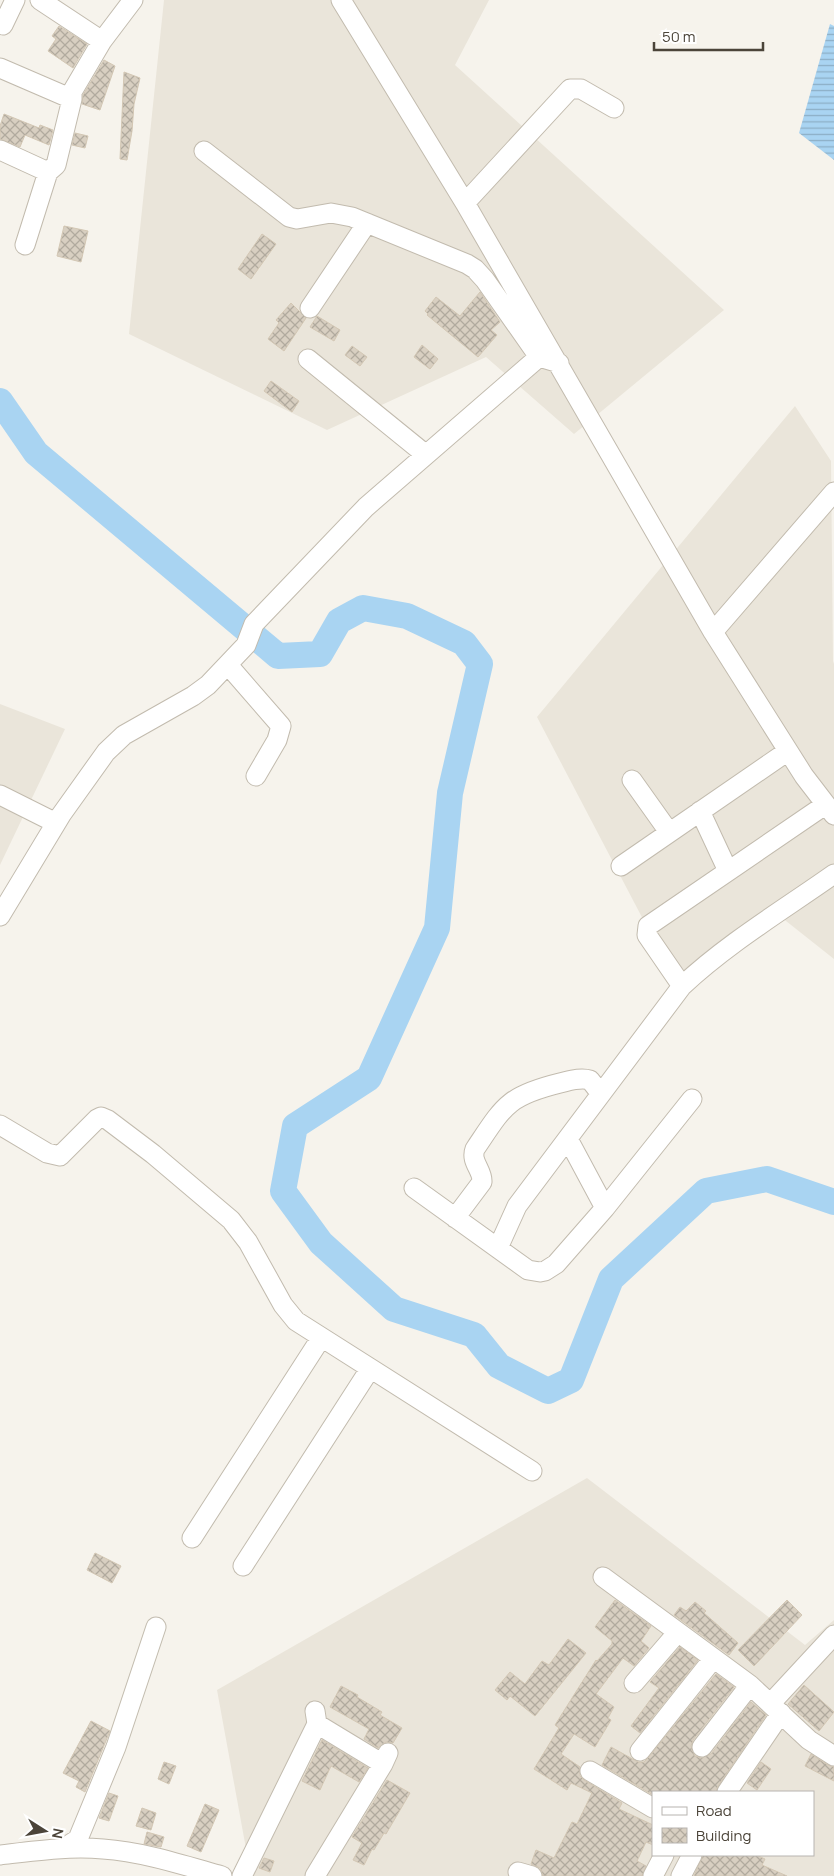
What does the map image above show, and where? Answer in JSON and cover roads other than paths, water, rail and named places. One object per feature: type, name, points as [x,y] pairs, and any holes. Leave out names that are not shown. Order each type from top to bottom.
[{"type":"street","points":[[3,25],[15,0]]},
{"type":"street","points":[[40,0],[102,41]]},
{"type":"street","points":[[25,245],[48,172],[56,165],[72,92],[102,41],[133,0]]},
{"type":"street","points":[[341,0],[465,203],[713,632],[788,751],[830,810],[728,871],[651,923],[647,928],[647,935],[682,986]]},
{"type":"street","points":[[0,68],[72,98]]},
{"type":"street","points":[[465,203],[570,89],[581,89],[614,108]]},
{"type":"street","points":[[0,150],[48,172]]},
{"type":"street","points":[[204,151],[289,217],[297,219],[331,213],[352,217],[454,258],[475,270],[485,280],[539,357],[559,363]]},
{"type":"street","points":[[310,308],[367,223]]},
{"type":"street","points":[[2,910],[56,823],[115,742],[137,727],[193,696],[208,685],[246,645],[254,624],[366,507],[539,357]]},
{"type":"street","points":[[308,359],[425,454]]},
{"type":"street","points":[[713,632],[834,492]]},
{"type":"street","points":[[228,665],[281,726],[277,740],[256,776]]},
{"type":"street","points":[[621,866],[788,751]]},
{"type":"street","points":[[632,780],[669,832]]},
{"type":"street","points":[[0,795],[56,823]]},
{"type":"street","points":[[700,810],[728,871]]},
{"type":"street","points":[[498,1248],[517,1206],[682,986],[699,970],[834,874]]},
{"type":"street","points":[[455,1218],[482,1182],[482,1176],[473,1158],[475,1149],[507,1105],[535,1089],[580,1078],[590,1080],[601,1094]]},
{"type":"street","points":[[414,1188],[528,1270],[545,1271],[556,1264],[605,1208],[692,1099]]},
{"type":"street","points":[[0,1125],[47,1153],[57,1156],[66,1152],[97,1119],[101,1117],[108,1120],[153,1154],[231,1220],[248,1242],[290,1315],[296,1321],[532,1471]]},
{"type":"street","points":[[568,1139],[605,1208]]},
{"type":"street","points":[[192,1538],[321,1338]]},
{"type":"street","points":[[243,1566],[370,1369]]},
{"type":"street","points":[[603,1577],[750,1686],[809,1740],[834,1756]]},
{"type":"street","points":[[64,1848],[78,1839],[116,1747],[156,1627]]},
{"type":"street","points":[[634,1683],[678,1632]]},
{"type":"street","points":[[728,1791],[776,1708],[834,1635]]},
{"type":"street","points":[[640,1751],[713,1659]]},
{"type":"street","points":[[702,1747],[750,1686]]},
{"type":"street","points":[[242,1876],[316,1717],[386,1758],[315,1876]]},
{"type":"street","points":[[590,1771],[652,1807]]},
{"type":"street","points":[[0,1855],[64,1848],[102,1849],[150,1856],[222,1876]]},
{"type":"street","points":[[653,1876],[663,1856]]},
{"type":"street","points":[[681,1876],[691,1856]]},
{"type":"water","points":[[830,24],[834,26],[834,160],[799,133]]},
{"type":"waterway","points":[[0,401],[36,453],[278,656],[320,654],[339,621],[363,608],[407,616],[464,643],[480,664],[450,793],[437,928],[369,1078],[295,1126],[283,1191],[321,1243],[394,1309],[474,1335],[499,1366],[548,1391],[571,1380],[611,1279],[706,1191],[767,1179],[834,1202]]}]
